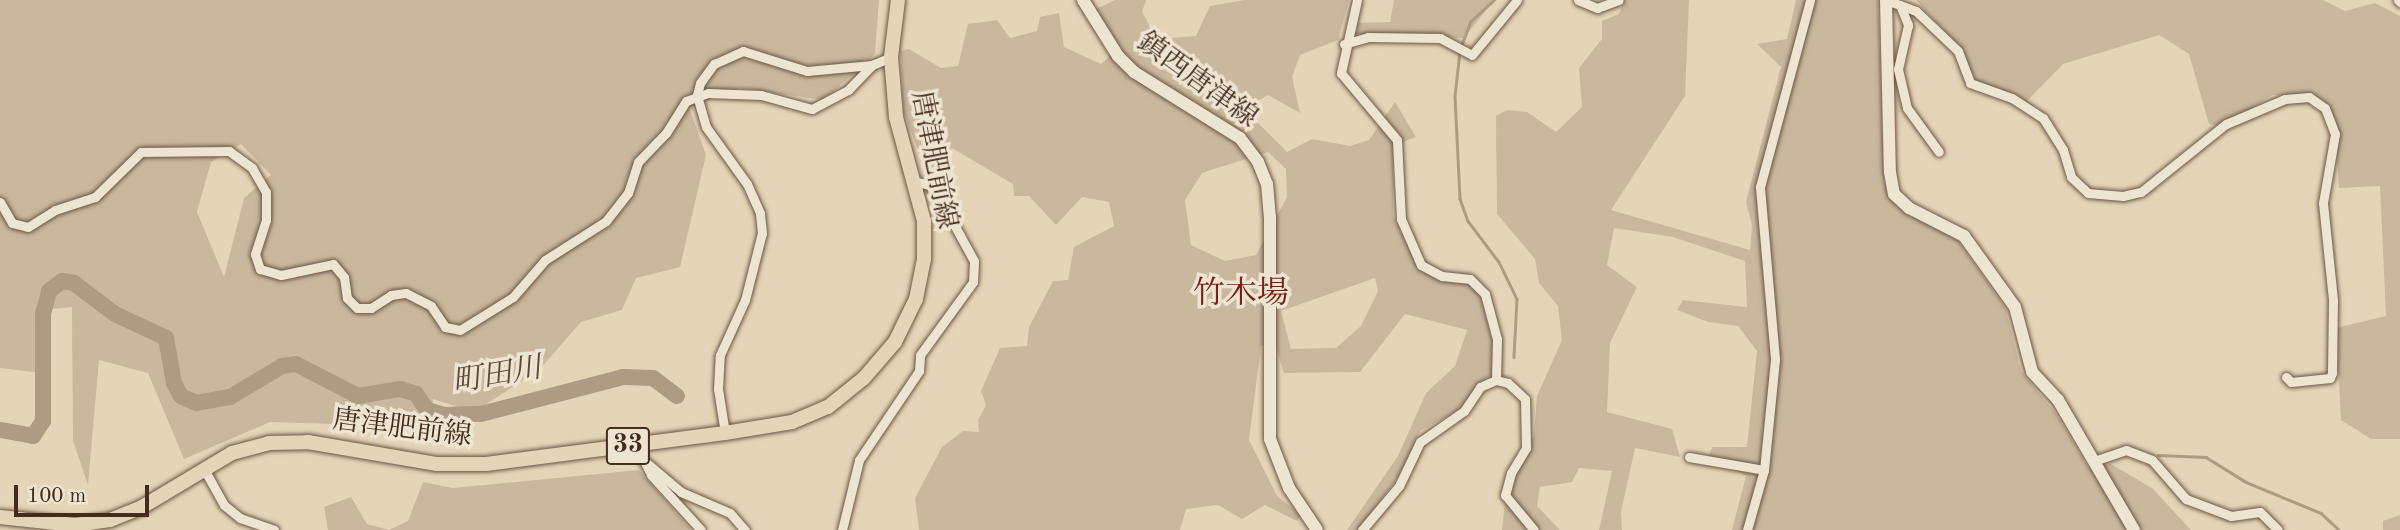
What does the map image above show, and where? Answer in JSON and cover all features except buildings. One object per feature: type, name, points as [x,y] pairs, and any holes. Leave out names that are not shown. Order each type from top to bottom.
[{"type":"main road","name":"唐津肥前線","points":[[0,517],[75,527],[110,520],[142,506],[232,453],[269,443],[308,442],[437,464],[486,464],[639,452],[792,422],[828,407],[864,378],[895,342],[916,299],[925,259],[924,221],[896,117],[891,57],[898,0]]},
{"type":"main road","name":"鎮西唐津線","points":[[1083,0],[1118,56],[1134,72],[1240,138],[1258,162],[1266,184],[1270,217],[1270,439],[1289,488],[1317,530]]},
{"type":"main road","points":[[1886,0],[1890,172],[1894,194],[1909,208],[1964,236],[2015,307],[2032,372],[2058,400],[2134,530]]},
{"type":"street","points":[[1357,0],[1344,44],[1341,73],[1397,140],[1401,219],[1421,265],[1442,276],[1470,279],[1485,294],[1497,339],[1496,380]]},
{"type":"street","points":[[1344,44],[1368,37],[1440,38],[1465,51],[1517,0]]},
{"type":"street","points":[[1578,0],[1597,8],[1619,0]]},
{"type":"street","points":[[1747,530],[1764,470],[1775,348],[1759,187],[1810,0]]},
{"type":"street","points":[[1886,0],[1916,11],[1958,51],[1970,83],[2012,98],[2043,118],[2063,149],[2071,177],[2088,193],[2123,196],[2141,192],[2226,124],[2285,99],[2309,97],[2325,108],[2335,134],[2323,203],[2333,300],[2332,373],[2330,378],[2291,382],[2286,377]]},
{"type":"street","points":[[1900,5],[1908,25],[1898,69],[1907,108],[1939,152]]},
{"type":"street","points":[[725,433],[718,388],[720,355],[745,300],[762,233],[747,184],[706,127],[697,95],[714,64],[743,51],[807,71],[872,65],[891,57]]},
{"type":"street","points":[[0,202],[12,222],[28,227],[55,210],[95,197],[141,152],[229,150],[252,168],[266,192],[266,220],[255,254],[260,269],[281,275],[333,264],[344,277],[347,298],[357,308],[371,308],[391,295],[406,293],[431,306],[445,327],[460,330],[513,298],[545,260],[606,220],[628,193],[638,162],[666,133],[686,101],[697,95],[761,95],[812,108],[848,90],[872,65]]},
{"type":"street","points":[[842,530],[859,460],[919,371],[920,355],[973,282],[974,261],[945,208],[930,185],[913,181]]},
{"type":"street","points":[[1362,530],[1399,486],[1420,442],[1464,411],[1480,387],[1496,380],[1508,383],[1525,399],[1526,448],[1511,473],[1505,495],[1534,530]]},
{"type":"street","points":[[2094,461],[2126,450],[2152,460],[2186,499],[2231,516],[2260,512],[2278,530]]},
{"type":"street","points":[[639,452],[701,530]]},
{"type":"street","points":[[639,452],[681,492],[730,513],[745,530]]},
{"type":"street","points":[[1689,457],[1764,470]]},
{"type":"street","points":[[204,469],[225,505],[240,518],[274,530]]},
{"type":"shaded area","points":[[0,0],[879,0],[875,54],[824,100],[740,88],[689,107],[706,155],[680,267],[636,278],[622,310],[581,322],[539,370],[474,412],[433,399],[429,427],[270,422],[184,459],[148,373],[99,360],[88,485],[73,441],[72,307],[42,310],[43,373],[0,368]],"holes":[[[241,144],[271,175],[244,198],[224,277],[197,212],[211,162]]]},
{"type":"shaded area","points":[[1115,0],[1146,0],[1142,12],[1157,39],[1196,36],[1210,6],[1245,0],[1349,0],[1338,40],[1300,55],[1292,77],[1300,113],[1268,95],[1244,109],[1287,152],[1312,139],[1350,146],[1369,140],[1395,102],[1416,137],[1393,146],[1393,216],[1420,270],[1438,280],[1463,281],[1479,291],[1493,342],[1492,374],[1477,384],[1462,408],[1420,431],[1398,477],[1358,530],[1347,530],[1398,456],[1426,393],[1455,366],[1467,330],[1405,314],[1360,372],[1284,373],[1275,345],[1261,346],[1249,440],[1277,496],[1301,515],[1297,521],[1265,505],[1242,519],[1218,505],[1186,509],[1180,530],[919,530],[915,498],[942,447],[963,431],[979,432],[978,420],[986,405],[981,391],[1000,348],[1027,346],[1029,327],[1053,281],[1068,280],[1074,247],[1114,226],[1109,202],[1082,197],[1056,225],[1029,196],[1014,196],[1013,184],[952,148],[936,170],[922,161],[904,113],[900,51],[909,49],[941,68],[958,66],[968,24],[997,20],[1010,38],[1037,31],[1040,17],[1059,13],[1064,47],[1101,64],[1115,52],[1094,10]],"holes":[[[1268,152],[1286,169],[1287,197],[1256,255],[1225,261],[1191,245],[1185,200],[1202,173]],[[1375,278],[1378,291],[1361,326],[1336,348],[1291,349],[1281,311]]]},
{"type":"shaded area","points":[[1394,0],[1494,0],[1464,38],[1356,34],[1358,23],[1390,22]]},
{"type":"shaded area","points":[[1624,0],[1689,0],[1685,96],[1611,210],[1750,250],[1752,226],[1746,202],[1781,67],[1757,44],[1787,39],[1796,0],[1878,0],[1884,181],[1901,208],[1952,232],[2005,307],[2021,371],[2057,415],[2088,467],[2111,464],[2152,488],[2191,530],[1732,530],[1746,476],[1709,456],[1712,447],[1747,447],[1757,351],[1738,326],[1708,322],[1677,310],[1683,300],[1747,307],[1745,261],[1673,237],[1614,228],[1607,265],[1637,287],[1610,343],[1607,412],[1672,429],[1680,457],[1635,448],[1621,512],[1622,530],[1599,530],[1612,471],[1579,468],[1572,482],[1540,487],[1537,506],[1560,530],[1502,530],[1508,476],[1534,435],[1537,396],[1562,340],[1558,306],[1539,283],[1535,259],[1497,214],[1496,116],[1507,110],[1527,112],[1556,132],[1582,107],[1579,68],[1602,39],[1602,21],[1619,14]]},
{"type":"shaded area","points":[[1916,0],[2323,0],[2345,11],[2375,3],[2400,16],[2400,439],[2371,439],[2341,420],[2336,328],[2386,316],[2380,186],[2339,188],[2334,123],[2311,95],[2272,95],[2222,127],[2209,124],[2189,54],[2159,35],[2063,64],[2027,101],[1971,89],[1962,50]]},
{"type":"shaded area","points":[[639,470],[691,530],[389,530],[408,521],[423,482],[453,488]]},
{"type":"shaded area","points":[[351,497],[367,524],[389,530],[328,530],[324,507]]},
{"type":"shaded area","points":[[2400,515],[2400,530],[2383,530],[2383,521]]},
{"type":"waterway","points":[[1461,46],[1470,22],[1494,0]]},
{"type":"waterway","points":[[1460,52],[1455,96],[1460,199],[1468,221],[1499,262],[1517,299],[1514,357]]},
{"type":"waterway","name":"町田川","points":[[0,430],[33,436],[43,421],[43,314],[49,291],[62,281],[74,283],[115,314],[166,338],[174,383],[181,396],[196,403],[230,397],[282,366],[296,364],[358,396],[400,389],[416,394],[427,410],[445,415],[481,414],[623,377],[653,378],[677,396]]},
{"type":"waterway","points":[[2158,455],[2206,457],[2246,482],[2321,513],[2339,530]]},
{"type":"district","name":"竹木場","points":[[1241,295]]}]
